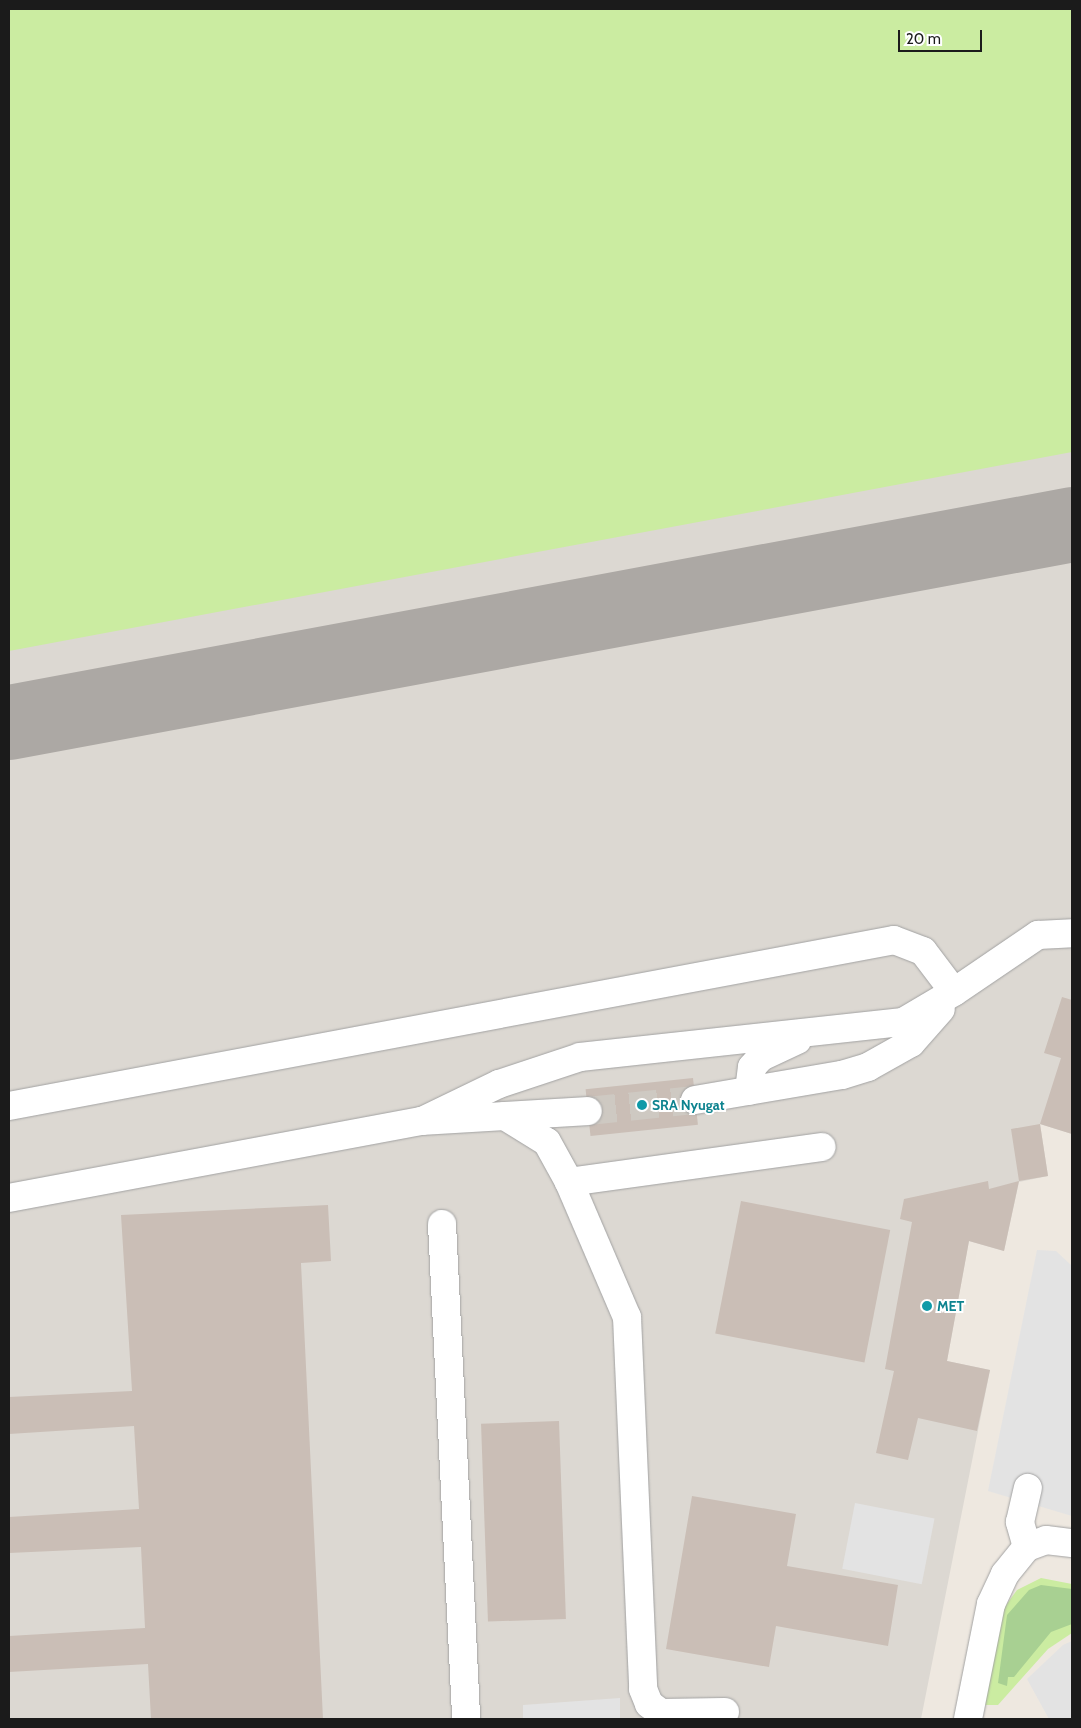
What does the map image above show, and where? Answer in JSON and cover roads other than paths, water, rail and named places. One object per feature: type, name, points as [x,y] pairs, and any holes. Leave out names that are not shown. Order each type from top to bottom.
[{"type":"street","points":[[422,1120],[499,1084],[580,1057],[703,1042],[903,1022],[954,992],[1038,935],[1072,933]]},
{"type":"street","points":[[9,1106],[894,940],[922,951],[954,992]]},
{"type":"street","points":[[695,1100],[842,1075],[868,1067],[911,1043],[954,992]]},
{"type":"street","points":[[749,1091],[752,1067],[761,1057],[820,1030]]},
{"type":"street","points":[[703,1042],[729,1060],[749,1091]]},
{"type":"street","points":[[9,1198],[422,1120],[588,1111]]},
{"type":"street","points":[[505,1116],[547,1142],[569,1182],[627,1318],[643,1689],[649,1704],[661,1713],[725,1712]]},
{"type":"street","points":[[569,1182],[822,1147]]},
{"type":"street","points":[[442,1224],[466,1719]]},
{"type":"street","points":[[1027,1547],[1020,1522],[1028,1488]]},
{"type":"street","points":[[968,1719],[991,1604],[1005,1574],[1027,1547],[1046,1540],[1072,1543]]},
{"type":"tunnel","points":[[588,1111],[695,1100]]},
{"type":"place","name":"SRA Nyugat","points":[[642,1105]]},
{"type":"place","name":"MET","points":[[927,1306]]}]
